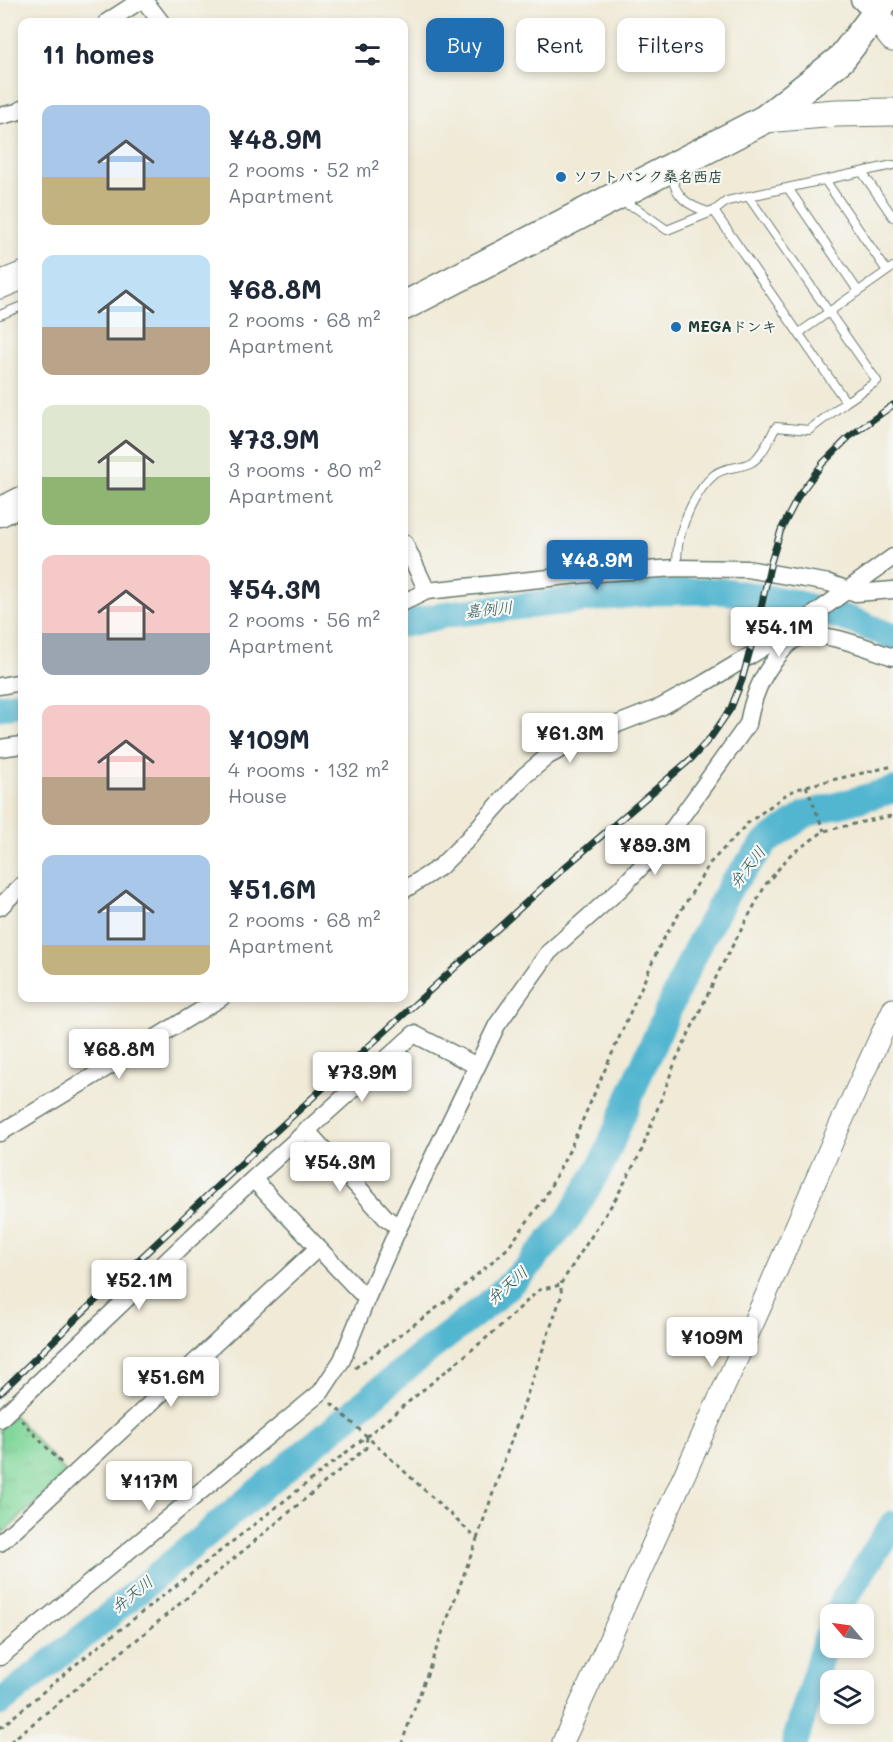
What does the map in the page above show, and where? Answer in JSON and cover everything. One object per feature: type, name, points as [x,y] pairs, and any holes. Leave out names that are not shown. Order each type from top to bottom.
[{"type":"highway","points":[[408,304],[765,119],[841,59],[872,5]]},
{"type":"highway","points":[[0,512],[18,503]]},
{"type":"main road","points":[[872,5],[893,38]]},
{"type":"main road","points":[[765,119],[836,113],[893,112]]},
{"type":"main road","points":[[0,285],[18,278]]},
{"type":"street","points":[[113,18],[142,0],[158,18]]},
{"type":"street","points":[[0,116],[18,111]]},
{"type":"street","points":[[408,551],[427,591]]},
{"type":"street","points":[[0,1657],[321,1392],[342,1360],[399,1227],[497,1025],[549,952],[620,889],[659,848],[748,724],[750,709],[764,675],[793,635],[809,619],[893,557]]},
{"type":"street","points":[[408,600],[427,591],[597,573],[677,568],[747,569],[829,583],[843,593],[893,590]]},
{"type":"street","points":[[408,887],[440,867],[524,776],[548,756],[582,738],[661,707],[793,635],[825,637],[893,657]]},
{"type":"street","points":[[0,686],[18,683]]},
{"type":"street","points":[[0,748],[18,746]]},
{"type":"street","points":[[0,907],[18,889]]},
{"type":"street","points":[[0,1132],[214,1002]]},
{"type":"street","points":[[563,1742],[893,1009]]},
{"type":"street","points":[[5,1414],[253,1179],[414,1034],[477,1066]]},
{"type":"street","points":[[306,1130],[386,1218],[399,1227]]},
{"type":"street","points":[[253,1179],[367,1298]]},
{"type":"street","points":[[0,1543],[318,1248]]},
{"type":"lane","points":[[609,199],[636,208],[667,230],[712,212],[727,201],[893,165]]},
{"type":"lane","points":[[670,168],[672,183],[678,193],[686,203],[712,212],[846,402]]},
{"type":"lane","points":[[862,172],[893,217]]},
{"type":"lane","points":[[799,333],[890,269],[825,180]]},
{"type":"lane","points":[[788,188],[858,291]]},
{"type":"lane","points":[[677,568],[678,542],[688,514],[700,492],[713,476],[724,469],[746,465],[755,460],[776,427],[809,430],[877,381],[748,196]]},
{"type":"lane","points":[[0,315],[18,308]]},
{"type":"path","points":[[330,1378],[350,1372],[450,1298],[508,1248],[545,1197],[569,1151],[660,945],[710,863],[748,823],[788,793],[806,786],[893,766]]},
{"type":"path","points":[[806,786],[824,831]]},
{"type":"path","points":[[0,1728],[89,1654],[367,1436],[496,1330],[539,1290],[560,1285],[616,1198],[641,1152],[676,1060],[722,965],[766,884],[790,855],[824,831],[893,816]]},
{"type":"path","points":[[402,1742],[477,1539],[562,1294],[560,1285]]},
{"type":"path","points":[[326,1398],[477,1539]]},
{"type":"path","points":[[5,1414],[73,1476]]},
{"type":"path","points":[[10,1742],[134,1642],[366,1448],[367,1436]]},
{"type":"green space","points":[[14,1415],[67,1474],[3,1533],[0,1523],[0,1429]]},
{"type":"waterway","name":"嘉例川","points":[[408,623],[448,614],[654,592],[724,591],[792,602],[854,621],[893,637]]},
{"type":"waterway","name":"嘉例川","points":[[0,707],[18,704]]},
{"type":"waterway","name":"弁天川","points":[[0,1703],[418,1358],[487,1305],[526,1269],[570,1217],[604,1160],[638,1077],[695,951],[732,884],[766,842],[806,814],[893,790]]},
{"type":"waterway","points":[[842,1604],[893,1524]]},
{"type":"waterway","points":[[795,1742],[820,1658]]},
{"type":"railway","points":[[0,1393],[276,1131],[564,868],[692,758],[711,737],[731,708],[742,680],[771,562],[781,530],[799,495],[823,463],[849,437],[893,405]]},
{"type":"place","name":"ソフトバンク桑名西店","points":[[561,177]]},
{"type":"place","name":"MEGAドンキ","points":[[676,327]]}]
